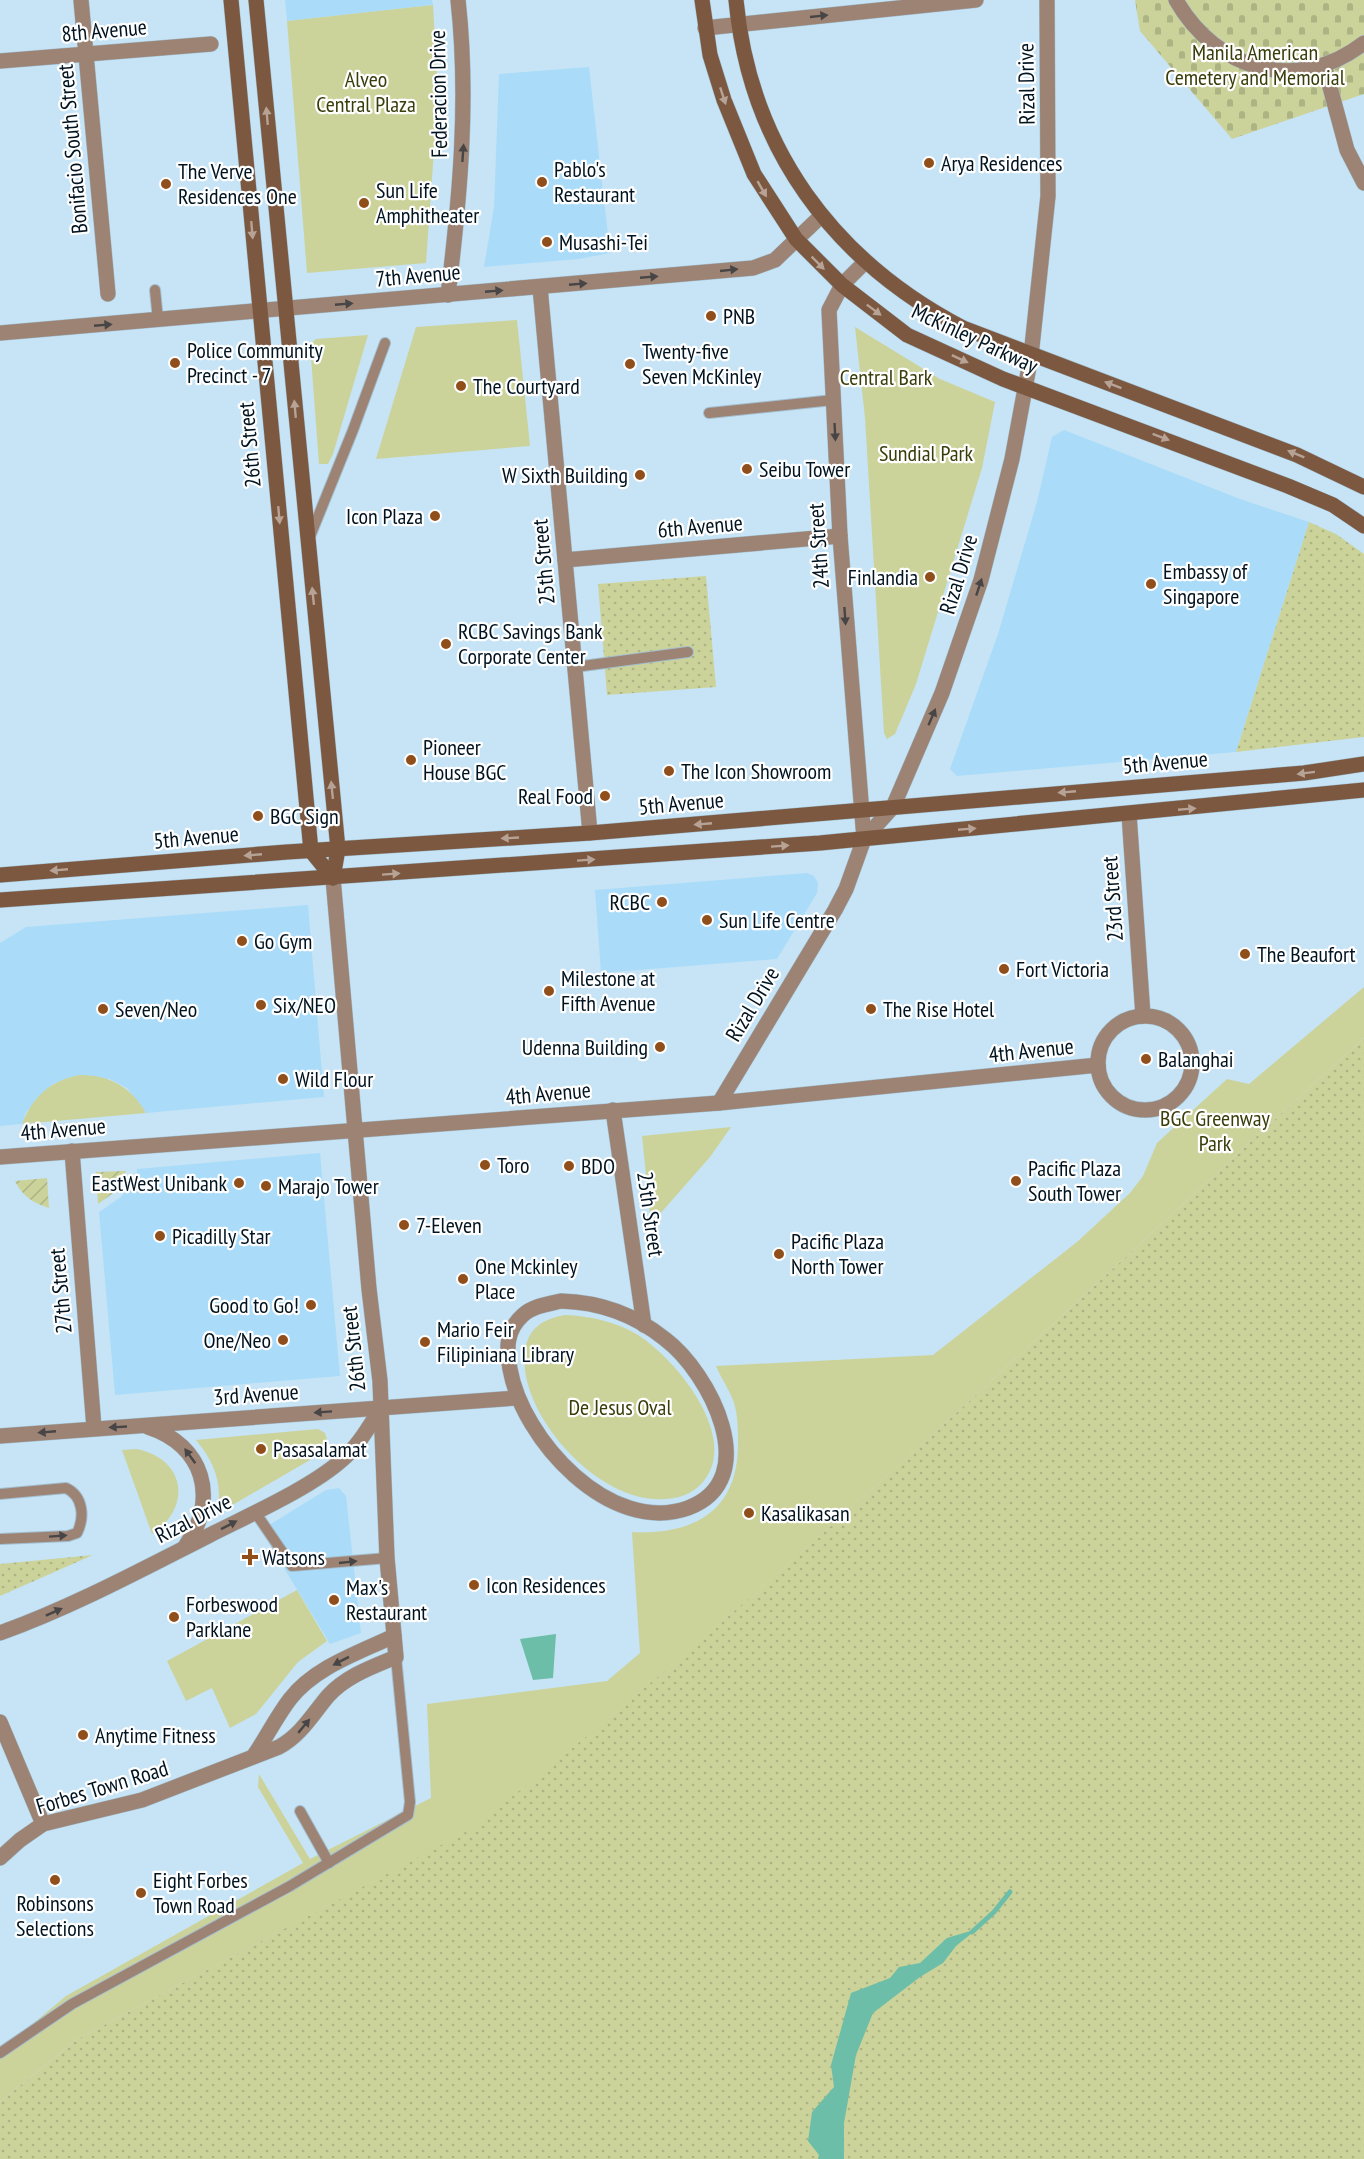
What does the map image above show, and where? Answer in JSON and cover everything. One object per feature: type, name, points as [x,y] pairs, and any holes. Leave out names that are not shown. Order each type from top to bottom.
[{"type":"main road","name":"26th Street","points":[[231,0],[311,850]]},
{"type":"main road","name":"26th Street","points":[[256,0],[338,849],[333,878]]},
{"type":"main road","name":"McKinley Parkway","points":[[702,0],[705,28],[724,100],[754,174],[796,240],[842,285],[907,335],[1027,388],[1288,486],[1333,505],[1364,526]]},
{"type":"main road","name":"McKinley Parkway","points":[[736,0],[743,51],[765,122],[784,162],[821,216],[865,262],[923,307],[963,328],[1032,356],[1297,454],[1364,487]]},
{"type":"main road","name":"5th Avenue","points":[[0,875],[311,850],[590,833],[1304,773],[1364,764]]},
{"type":"main road","points":[[0,900],[864,839],[1364,790]]},
{"type":"main road","points":[[311,850],[333,878]]},
{"type":"street","name":"Bonifacio South Street","points":[[81,0],[108,294]]},
{"type":"street","name":"Federacion Drive","points":[[448,295],[464,136],[464,73],[458,0]]},
{"type":"street","points":[[705,28],[976,0]]},
{"type":"street","name":"Rizal Drive","points":[[719,1103],[836,910],[864,839],[893,807],[942,693],[981,580],[1012,459],[1032,356],[1048,196],[1047,0]]},
{"type":"street","points":[[1176,0],[1191,24],[1212,46],[1247,64],[1285,71],[1324,65],[1340,59],[1364,43]]},
{"type":"street","name":"8th Avenue","points":[[0,61],[212,45]]},
{"type":"street","points":[[1324,65],[1347,150],[1364,183]]},
{"type":"street","name":"7th Avenue","points":[[0,333],[753,268],[775,260],[821,216]]},
{"type":"street","name":"24th Street","points":[[864,839],[840,537],[829,310],[842,285],[865,262]]},
{"type":"street","name":"25th Street","points":[[540,287],[590,833]]},
{"type":"street","name":"6th Avenue","points":[[565,560],[840,537]]},
{"type":"street","name":"23rd Street","points":[[1129,814],[1143,1016]]},
{"type":"street","name":"26th Street","points":[[333,878],[381,1408],[387,1558],[396,1657]]},
{"type":"street","points":[[1143,1016],[1159,1018],[1173,1025],[1184,1036],[1191,1051],[1192,1066],[1189,1082],[1180,1095],[1168,1105],[1153,1110],[1130,1107],[1110,1094],[1102,1081],[1098,1065],[1100,1050],[1106,1037],[1116,1026],[1128,1019],[1143,1016]]},
{"type":"street","name":"4th Avenue","points":[[0,1157],[719,1103],[1098,1065]]},
{"type":"street","name":"25th Street","points":[[613,1110],[644,1325]]},
{"type":"street","name":"27th Street","points":[[72,1150],[94,1428]]},
{"type":"street","points":[[561,1301],[583,1302],[622,1312],[667,1340],[690,1366],[714,1400],[723,1426],[726,1449],[719,1481],[708,1496],[677,1512],[639,1510],[595,1491],[557,1459],[526,1418],[516,1398],[507,1341],[513,1326],[523,1314],[539,1306],[561,1301]]},
{"type":"street","name":"3rd Avenue","points":[[0,1436],[516,1398]]},
{"type":"street","name":"Rizal Drive","points":[[0,1633],[93,1596],[255,1512],[343,1459],[365,1434],[381,1408]]},
{"type":"street","points":[[143,1425],[165,1432],[183,1445],[196,1464],[204,1485],[204,1508],[201,1519],[197,1530],[184,1548]]},
{"type":"street","points":[[255,1754],[291,1697],[306,1684],[340,1661],[394,1636]]},
{"type":"street","name":"Forbes Town Road","points":[[0,1858],[43,1824],[152,1797],[293,1739],[329,1695],[347,1680],[396,1657]]},
{"type":"street","points":[[0,1722],[43,1824]]},
{"type":"lane","points":[[155,290],[158,320]]},
{"type":"lane","points":[[308,542],[385,343]]},
{"type":"lane","points":[[709,413],[833,400]]},
{"type":"lane","points":[[575,667],[688,652]]},
{"type":"lane","points":[[0,1494],[66,1488],[75,1493],[80,1502],[81,1525],[77,1533],[68,1536],[0,1539]]},
{"type":"lane","points":[[255,1512],[292,1566],[387,1558]]},
{"type":"lane","name":"26th Street","points":[[330,1863],[408,1815],[410,1802],[396,1657]]},
{"type":"lane","points":[[0,2053],[100,1987],[195,1938],[330,1863],[300,1811]]},
{"type":"shaded area","points":[[285,0],[432,0],[433,5],[287,21]]},
{"type":"shaded area","points":[[589,67],[610,253],[579,259],[484,267],[494,207],[499,74]]},
{"type":"shaded area","name":"Embassy of Singapore","points":[[1064,430],[1240,499],[1309,522],[1236,752],[957,776],[950,769],[998,634],[1037,502],[1052,437]]},
{"type":"shaded area","name":"Sun Life Centre","points":[[807,873],[814,876],[818,883],[817,893],[777,959],[601,973],[595,890]]},
{"type":"shaded area","name":"Seven/Neo","points":[[308,905],[324,1097],[146,1113],[127,1088],[110,1079],[71,1077],[53,1084],[26,1112],[22,1124],[0,1126],[0,943],[26,927]]},
{"type":"shaded area","points":[[320,1153],[340,1376],[115,1395],[99,1212],[121,1197],[131,1182],[137,1182],[137,1169]]},
{"type":"shaded area","points":[[339,1488],[346,1496],[361,1633],[330,1644],[261,1530],[326,1490]]},
{"type":"shaded area","points":[[556,1634],[553,1678],[533,1680],[520,1639]]},
{"type":"shaded area","points":[[977,1929],[956,1946],[943,1963],[920,1977],[873,2013],[856,2055],[844,2123],[844,2159],[818,2159],[819,2155],[808,2141],[812,2112],[834,2087],[831,2065],[851,1993],[890,1978],[899,1967],[920,1963],[947,1938]]},
{"type":"green space","name":"Manila American Cemetery and Memorial","points":[[1135,0],[1364,0],[1364,94],[1232,139],[1140,31]]},
{"type":"green space","name":"Alveo Central Plaza","points":[[433,5],[438,94],[426,263],[307,273],[287,21]]},
{"type":"green space","name":"The Courtyard","points":[[517,320],[530,446],[376,459],[416,327]]},
{"type":"green space","name":"Sundial Park","points":[[855,327],[940,379],[995,402],[982,468],[916,684],[895,734],[887,739],[884,733],[865,418]]},
{"type":"green space","points":[[368,335],[333,454],[328,464],[319,464],[310,344],[316,339]]},
{"type":"green space","points":[[1309,522],[1336,534],[1364,554],[1364,737],[1236,752]]},
{"type":"green space","points":[[706,576],[716,687],[607,695],[598,584]]},
{"type":"green space","name":"BGC Greenway Park","points":[[1364,987],[1364,1038],[925,1442],[702,1640],[587,1736],[471,1829],[76,2040],[0,2102],[0,2051],[66,1996],[303,1863],[258,1787],[259,1774],[310,1859],[431,1798],[427,1704],[607,1681],[640,1653],[632,1532],[674,1529],[708,1515],[721,1503],[730,1487],[736,1467],[738,1423],[730,1394],[716,1366],[933,1355],[1077,1242],[1130,1193],[1143,1176],[1157,1143],[1227,1079],[1249,1084]]},
{"type":"green space","points":[[1364,1038],[1364,2159],[0,2159],[0,2102],[76,2040],[470,1829],[587,1736],[814,1541]]},
{"type":"green space","points":[[80,1075],[101,1077],[119,1084],[134,1096],[146,1113],[22,1124],[31,1106],[44,1091],[60,1081]]},
{"type":"green space","points":[[731,1127],[710,1157],[651,1224],[642,1136]]},
{"type":"green space","points":[[126,1171],[116,1191],[98,1204],[96,1172]]},
{"type":"green space","points":[[47,1178],[49,1208],[29,1198],[15,1181]]},
{"type":"green space","name":"De Jesus Oval","points":[[565,1315],[603,1320],[630,1330],[653,1346],[685,1380],[709,1422],[714,1444],[713,1464],[703,1482],[693,1491],[668,1499],[654,1499],[631,1494],[607,1483],[584,1467],[546,1424],[533,1399],[526,1375],[525,1351],[529,1336],[538,1326],[550,1319]]},
{"type":"green space","points":[[318,1429],[325,1433],[328,1443],[322,1453],[217,1514],[219,1493],[216,1474],[196,1440]]},
{"type":"green space","points":[[136,1449],[152,1454],[165,1462],[178,1485],[178,1498],[174,1511],[152,1534],[122,1450]]},
{"type":"green space","points":[[93,1555],[0,1596],[0,1564]]},
{"type":"green space","points":[[297,1590],[327,1641],[298,1662],[256,1714],[230,1728],[212,1688],[186,1701],[167,1661]]},
{"type":"waterway","points":[[972,1932],[994,1912],[1010,1892]]},
{"type":"place","name":"Arya Residences","points":[[929,163]]},
{"type":"place","name":"Pablo's Restaurant","points":[[542,182]]},
{"type":"place","name":"The Verve Residences One","points":[[166,184]]},
{"type":"place","name":"Sun Life Amphitheater","points":[[364,203]]},
{"type":"place","name":"Musashi-Tei","points":[[547,242]]},
{"type":"place","name":"PNB","points":[[711,316]]},
{"type":"place","name":"Police Community Precinct - 7","points":[[175,363]]},
{"type":"place","name":"Twenty-five Seven McKinley","points":[[630,364]]},
{"type":"place","name":"The Courtyard","points":[[461,386]]},
{"type":"place","name":"Seibu Tower","points":[[747,469]]},
{"type":"place","name":"W Sixth Building","points":[[640,475]]},
{"type":"place","name":"Icon Plaza","points":[[435,516]]},
{"type":"place","name":"Finlandia","points":[[930,577]]},
{"type":"place","name":"Embassy of Singapore","points":[[1151,584]]},
{"type":"place","name":"RCBC Savings Bank Corporate Center","points":[[446,644]]},
{"type":"place","name":"Pioneer House BGC","points":[[411,760]]},
{"type":"place","name":"The Icon Showroom","points":[[669,771]]},
{"type":"place","name":"Real Food","points":[[605,796]]},
{"type":"place","name":"BGC Sign","points":[[258,816]]},
{"type":"place","name":"RCBC","points":[[662,902]]},
{"type":"place","name":"Sun Life Centre","points":[[707,920]]},
{"type":"place","name":"Go Gym","points":[[242,941]]},
{"type":"place","name":"The Beaufort","points":[[1245,954]]},
{"type":"place","name":"Fort Victoria","points":[[1004,969]]},
{"type":"place","name":"Milestone at Fifth Avenue","points":[[549,991]]},
{"type":"place","name":"Six/NEO","points":[[261,1005]]},
{"type":"place","name":"Seven/Neo","points":[[103,1009]]},
{"type":"place","name":"The Rise Hotel","points":[[871,1009]]},
{"type":"place","name":"Udenna Building","points":[[660,1047]]},
{"type":"place","name":"Balanghai","points":[[1146,1059]]},
{"type":"place","name":"Wild Flour","points":[[283,1079]]},
{"type":"place","name":"Toro","points":[[485,1165]]},
{"type":"place","name":"BDO","points":[[569,1166]]},
{"type":"place","name":"Pacific Plaza South Tower","points":[[1016,1181]]},
{"type":"place","name":"EastWest Unibank","points":[[239,1183]]},
{"type":"place","name":"Marajo Tower","points":[[266,1186]]},
{"type":"place","name":"7-Eleven","points":[[404,1225]]},
{"type":"place","name":"Picadilly Star","points":[[160,1236]]},
{"type":"place","name":"Pacific Plaza North Tower","points":[[779,1254]]},
{"type":"place","name":"One Mckinley Place","points":[[463,1279]]},
{"type":"place","name":"Good to Go!","points":[[311,1305]]},
{"type":"place","name":"One/Neo","points":[[283,1340]]},
{"type":"place","name":"Mario Feir Filipiniana Library","points":[[425,1342]]},
{"type":"place","name":"Pasasalamat","points":[[261,1449]]},
{"type":"place","name":"Kasalikasan","points":[[749,1513]]},
{"type":"place","name":"Watsons","points":[[250,1557]]},
{"type":"place","name":"Icon Residences","points":[[474,1585]]},
{"type":"place","name":"Max's Restaurant","points":[[334,1600]]},
{"type":"place","name":"Forbeswood Parklane","points":[[174,1617]]},
{"type":"place","name":"Anytime Fitness","points":[[83,1735]]},
{"type":"place","name":"Robinsons Selections","points":[[55,1880]]},
{"type":"place","name":"Eight Forbes Town Road","points":[[141,1893]]},
{"type":"park label","name":"Central Bark","points":[[886,377]]}]
